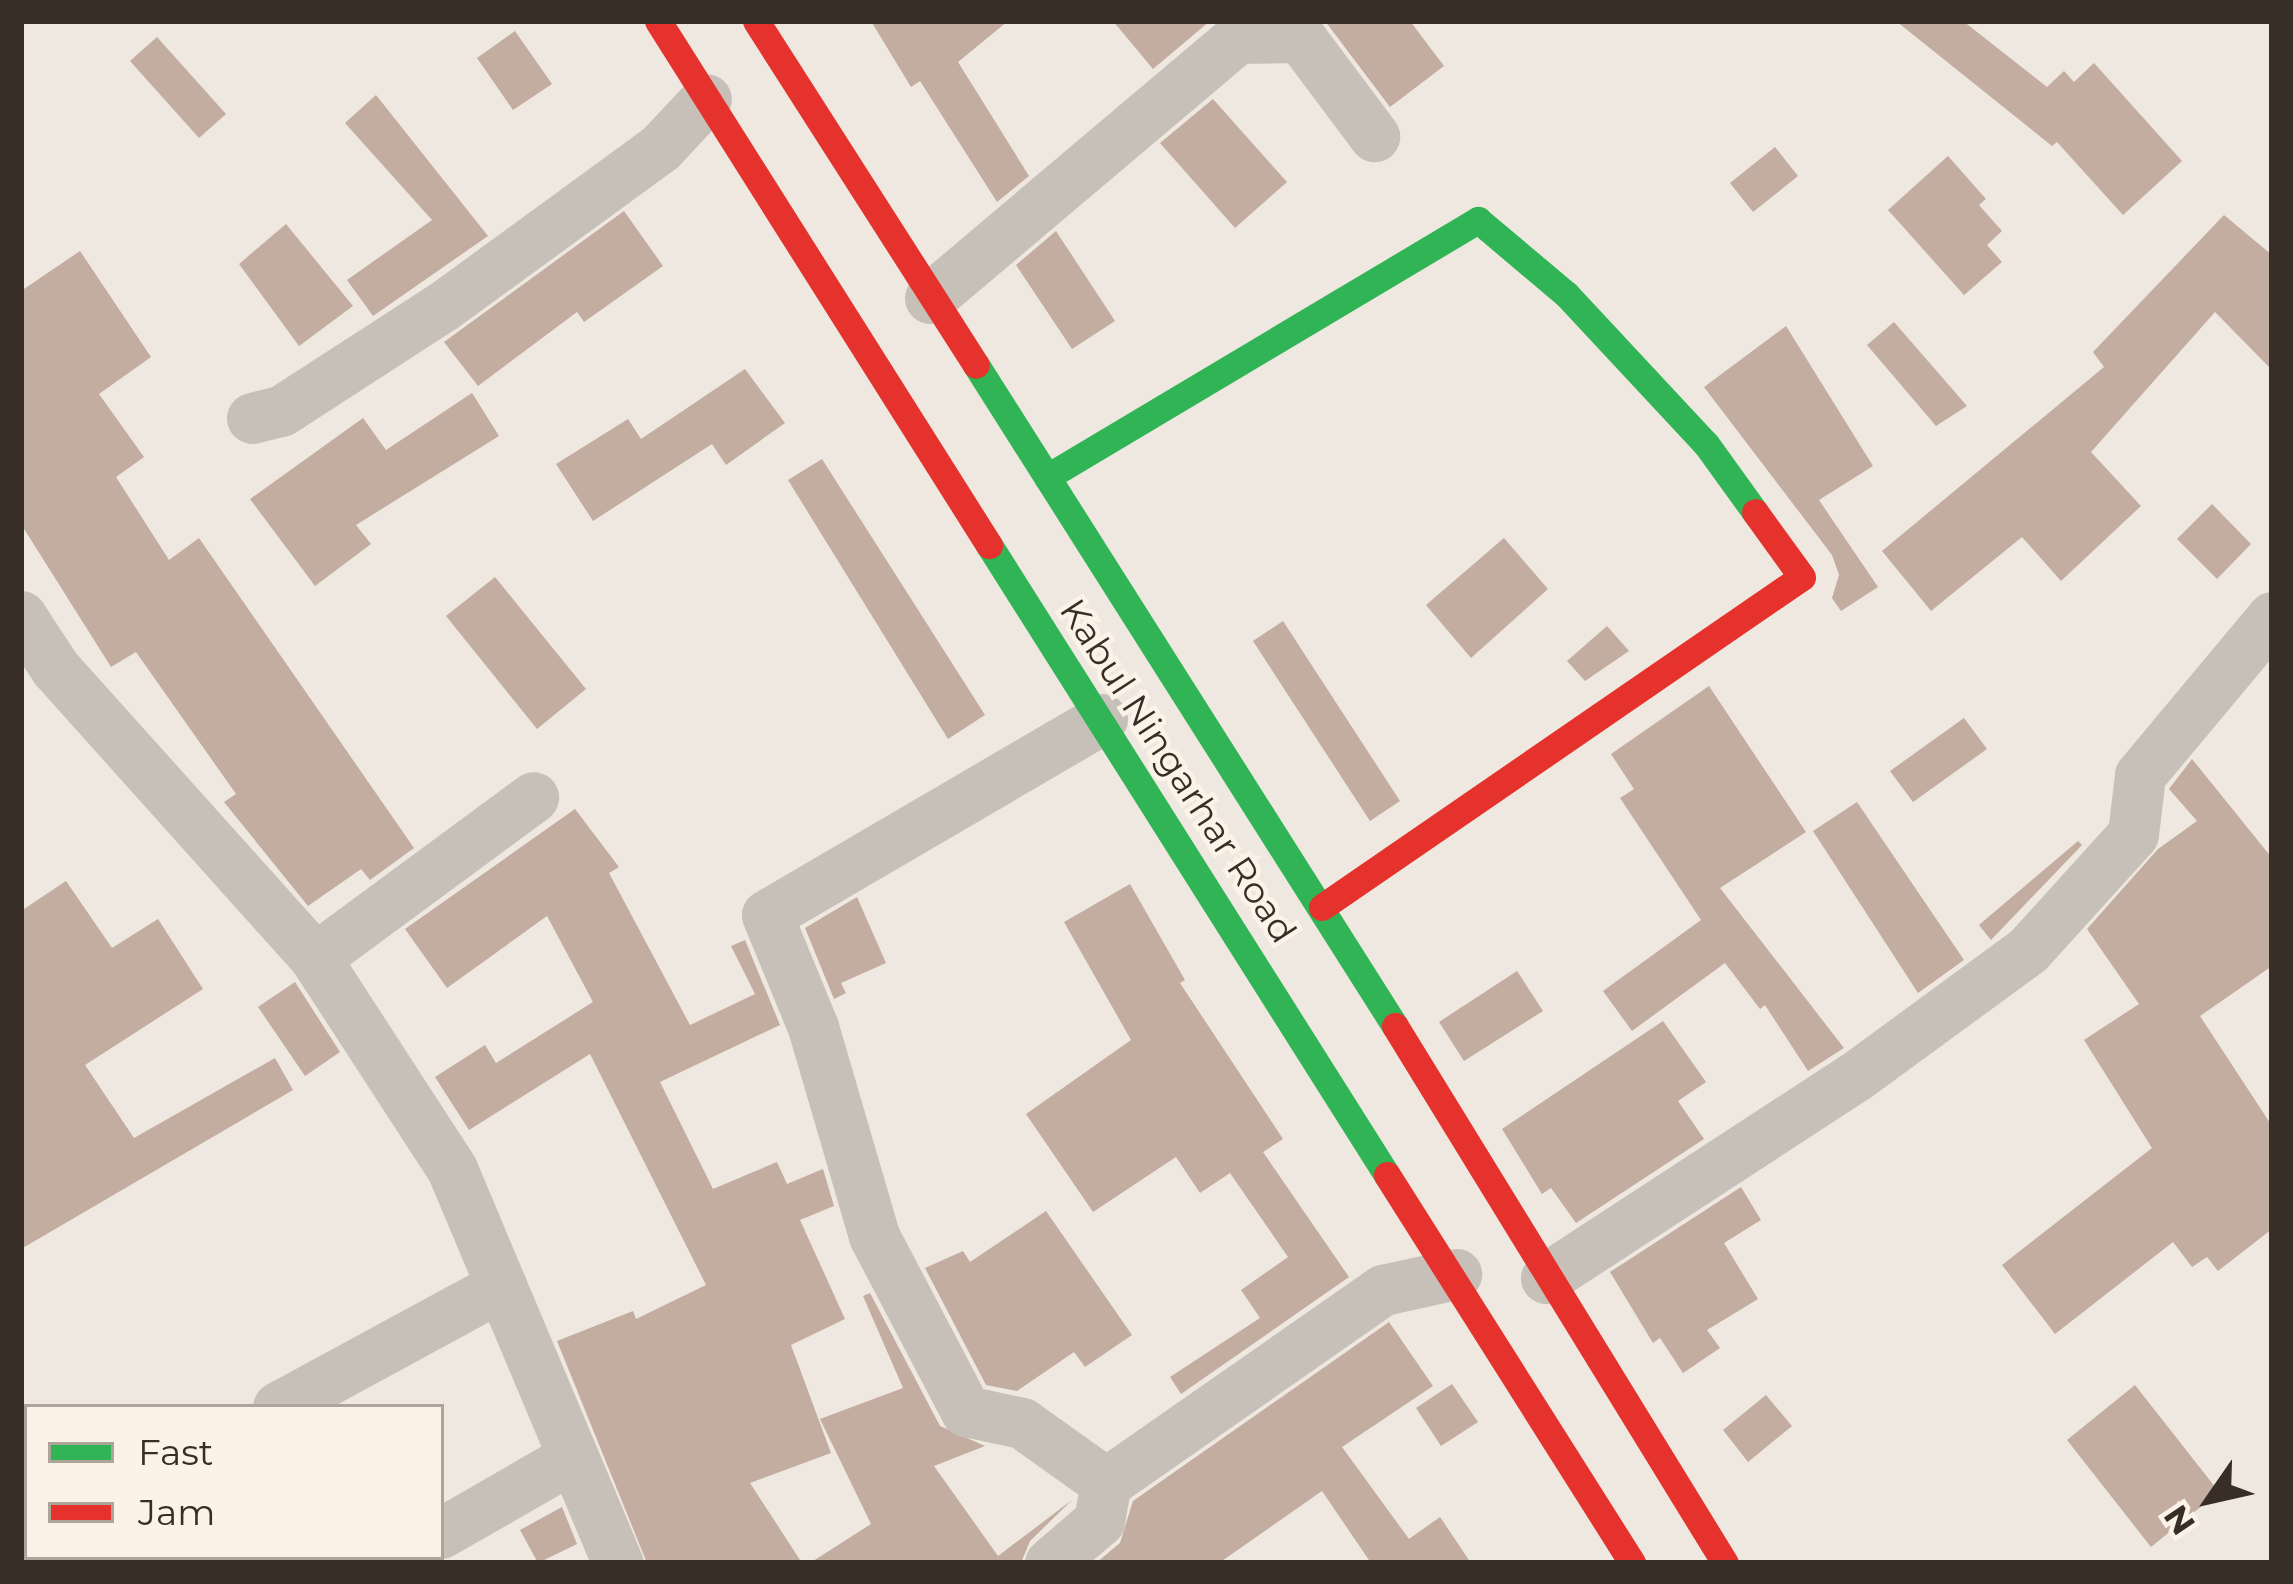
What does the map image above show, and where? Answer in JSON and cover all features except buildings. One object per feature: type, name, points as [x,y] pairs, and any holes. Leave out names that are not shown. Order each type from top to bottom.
[{"type":"main road","name":"Kabul Ningarhar Road","points":[[658,21],[1456,1274],[1632,1563]]},
{"type":"main road","name":"Kabul Ningarhar Road","points":[[756,21],[1322,907],[1546,1278],[1726,1563]]},
{"type":"main road","points":[[1047,477],[1478,220],[1566,294],[1706,444],[1802,577],[1322,907]]},
{"type":"street","points":[[930,298],[1238,38],[1293,29],[1374,136]]},
{"type":"street","points":[[251,418],[281,411],[442,308],[660,148],[706,99]]},
{"type":"street","points":[[21,616],[56,668],[314,958],[452,1169],[618,1563]]},
{"type":"street","points":[[1546,1278],[1856,1076],[2028,950],[2133,834],[2140,775],[2272,617]]},
{"type":"street","points":[[1102,718],[767,915],[813,1027],[874,1236],[966,1411],[1022,1423],[1106,1483]]},
{"type":"street","points":[[314,958],[533,796]]},
{"type":"street","points":[[1073,1557],[1099,1520],[1106,1483],[1383,1290],[1456,1274]]},
{"type":"street","points":[[284,1404],[502,1286]]},
{"type":"street","points":[[444,1531],[573,1457]]},
{"type":"traffic: fast","points":[[1047,477],[1478,220],[1566,294],[1706,444],[1755,512]]},
{"type":"traffic: fast","points":[[976,365],[1395,1026]]},
{"type":"traffic: fast","points":[[989,545],[1387,1175]]},
{"type":"traffic: jam","points":[[658,21],[989,545]]},
{"type":"traffic: jam","points":[[756,21],[976,365]]},
{"type":"traffic: jam","points":[[1322,907],[1802,577],[1755,512]]},
{"type":"traffic: jam","points":[[1395,1026],[1725,1563]]},
{"type":"traffic: jam","points":[[1387,1175],[1632,1563]]}]
